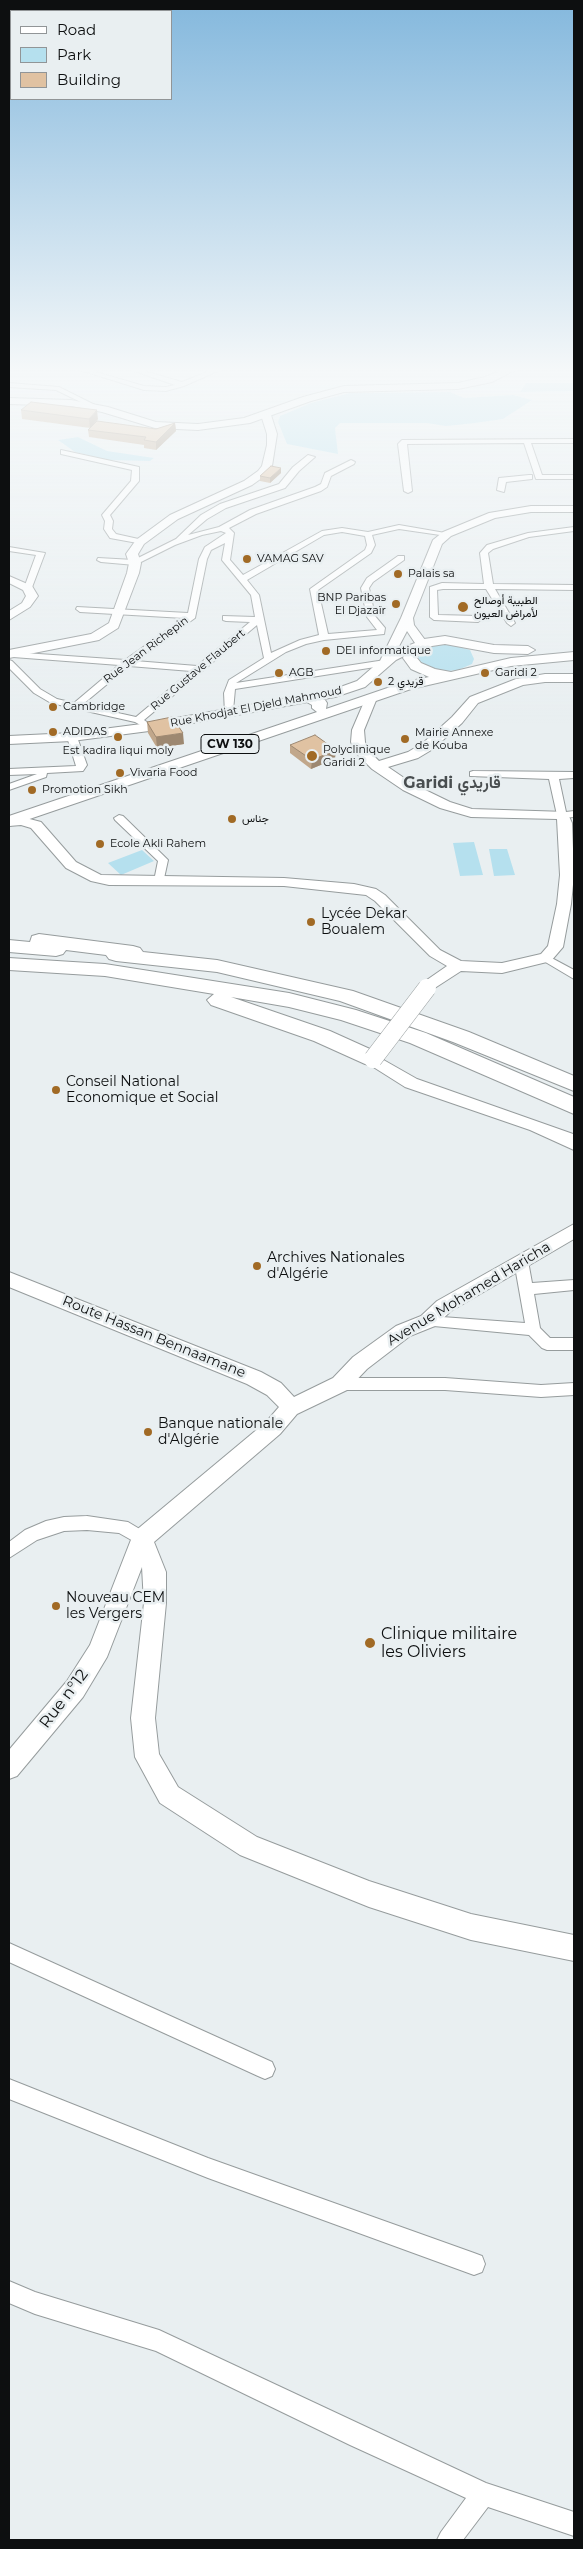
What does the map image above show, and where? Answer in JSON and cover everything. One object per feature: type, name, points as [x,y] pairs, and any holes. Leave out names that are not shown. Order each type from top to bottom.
[{"type":"highway","points":[[9,937],[126,950],[217,966],[346,996],[461,1037],[574,1084]]},
{"type":"highway","points":[[9,946],[100,953],[217,966]]},
{"type":"highway","points":[[9,964],[105,970],[152,976],[289,1000],[348,1015],[418,1038],[574,1106]]},
{"type":"highway","points":[[152,976],[322,1036],[373,1059]]},
{"type":"highway","points":[[461,1037],[496,1044],[574,1075]]},
{"type":"main road","points":[[445,640],[470,645],[481,657],[480,663],[460,673],[432,673],[414,664],[411,654],[420,645],[445,640]]},
{"type":"main road","name":"CW 130","points":[[470,645],[503,650],[574,654]]},
{"type":"main road","points":[[503,650],[499,653],[499,657],[511,662]]},
{"type":"main road","name":"CW 130","points":[[9,821],[371,698],[460,673],[511,662],[574,654]]},
{"type":"main road","name":"CW 130","points":[[9,812],[315,703],[405,679],[413,673],[414,664]]},
{"type":"street","points":[[128,489],[106,515],[109,521],[108,529],[113,536],[140,542]]},
{"type":"street","points":[[10,657],[95,637],[114,625],[135,563],[132,554],[140,542],[174,517],[235,489]]},
{"type":"street","points":[[172,543],[204,517],[223,506],[273,489]]},
{"type":"street","points":[[101,560],[135,563],[172,543],[200,533],[220,529],[253,512],[315,489]]},
{"type":"street","points":[[385,663],[407,618],[437,542],[447,534],[473,521],[512,511],[574,509]]},
{"type":"street","points":[[243,579],[322,533],[342,530],[368,534],[399,527],[447,534]]},
{"type":"street","points":[[220,529],[227,530],[230,536],[226,560],[255,595],[258,620],[268,658]]},
{"type":"street","points":[[512,623],[489,587],[484,553],[490,547],[528,535],[574,529]]},
{"type":"street","points":[[324,637],[314,589],[368,551],[371,545],[368,534]]},
{"type":"street","name":"Rue Jean Richepin","points":[[74,707],[128,662],[192,616],[201,563],[208,549],[230,536]]},
{"type":"street","points":[[9,549],[40,553],[28,588]]},
{"type":"street","points":[[228,711],[232,682],[268,658],[303,642],[324,637],[381,632],[381,628],[371,618],[365,588],[370,580],[401,558]]},
{"type":"street","points":[[9,579],[28,588],[32,593],[31,600],[9,616]]},
{"type":"street","points":[[478,618],[434,617],[433,589],[442,586],[574,588]]},
{"type":"street","points":[[412,606],[413,619],[416,625],[425,633],[445,640]]},
{"type":"street","points":[[80,609],[192,616]]},
{"type":"street","points":[[226,618],[258,620]]},
{"type":"street","points":[[385,663],[403,651],[420,645],[408,625],[407,618]]},
{"type":"street","name":"Rue Gustave Flaubert","points":[[144,723],[199,670],[258,620]]},
{"type":"street","points":[[10,657],[128,662],[199,670]]},
{"type":"street","points":[[10,657],[37,691],[54,701],[144,723]]},
{"type":"street","points":[[231,686],[385,663],[414,664]]},
{"type":"street","name":"Rue Khodjat El Djeld Mahmoud","points":[[9,740],[72,737],[144,723],[228,711],[315,703],[361,684],[385,663]]},
{"type":"street","points":[[377,766],[413,755],[428,746],[457,720],[474,700],[520,682],[545,678],[574,678]]},
{"type":"street","points":[[371,698],[363,713],[358,742],[362,752],[377,766],[408,787],[444,805],[471,813],[568,814]]},
{"type":"street","points":[[342,708],[363,713]]},
{"type":"street","points":[[9,772],[75,771],[81,768],[72,737]]},
{"type":"street","points":[[9,787],[53,771]]},
{"type":"street","points":[[473,774],[574,775]]},
{"type":"street","points":[[9,821],[22,821],[36,825],[71,866],[82,872],[109,881],[337,885],[371,892],[390,907],[435,953],[458,966],[502,968],[546,958],[555,947],[564,904],[567,875],[565,823],[568,814],[553,776]]},
{"type":"street","points":[[36,825],[37,816],[44,809]]},
{"type":"street","points":[[119,818],[163,860],[159,881]]},
{"type":"street","points":[[546,958],[574,975]]},
{"type":"street","points":[[458,966],[427,988],[373,1059],[411,1083],[536,1126],[567,1138],[574,1144]]},
{"type":"street","name":"Avenue Mohamed Haricha","points":[[142,1539],[273,1428],[290,1408],[340,1384],[360,1363],[403,1331],[428,1321],[444,1306],[574,1231]]},
{"type":"street","points":[[521,1261],[533,1330],[547,1344],[574,1344]]},
{"type":"street","name":"Route Hassan Bennaamane","points":[[9,1279],[153,1335],[254,1378],[284,1397],[290,1408]]},
{"type":"street","points":[[527,1289],[574,1285]]},
{"type":"street","points":[[428,1321],[504,1326],[533,1330]]},
{"type":"street","points":[[340,1384],[445,1384],[542,1391],[574,1389]]},
{"type":"street","points":[[9,1551],[31,1535],[46,1528],[64,1524],[87,1523],[122,1527],[142,1539],[155,1572],[155,1602],[143,1718],[147,1756],[169,1795],[249,1846],[369,1894],[471,1927],[574,1948]]},
{"type":"street","name":"Rue n°12","points":[[9,1768],[75,1689],[99,1650],[142,1539]]},
{"type":"street","points":[[9,1952],[265,2069]]},
{"type":"street","points":[[9,2090],[208,2168],[474,2264]]},
{"type":"street","points":[[9,2292],[35,2303],[159,2341],[358,2437],[483,2494],[574,2524]]},
{"type":"street","points":[[450,2540],[483,2494]]},
{"type":"green space","points":[[445,643],[470,650],[474,659],[472,664],[458,670],[448,671],[429,668],[419,660],[418,655],[426,647]]},
{"type":"green space","points":[[474,842],[483,875],[460,876],[453,843]]},
{"type":"green space","points":[[489,849],[507,849],[515,875],[494,876]]},
{"type":"green space","points":[[142,850],[154,861],[121,875],[108,863]]},
{"type":"building","points":[[172,717],[183,733],[156,737],[147,722]]},
{"type":"building","points":[[315,735],[336,750],[312,760],[290,745]]},
{"type":"place","name":"VAMAG SAV","points":[[247,559]]},
{"type":"place","name":"Palais sa","points":[[398,574]]},
{"type":"place","name":"BNP Paribas El Djazaïr","points":[[396,604]]},
{"type":"place","name":"الطبيبة أوصالح لأمراض العيون","points":[[463,607]]},
{"type":"place","name":"DEI informatique","points":[[326,651]]},
{"type":"place","name":"AGB","points":[[279,673]]},
{"type":"place","name":"Garidi 2","points":[[485,673]]},
{"type":"place","name":"قريدي 2","points":[[378,682]]},
{"type":"place","name":"Cambridge","points":[[53,707]]},
{"type":"place","name":"ADIDAS","points":[[53,732]]},
{"type":"place","name":"Est kadira liqui moly","points":[[118,737]]},
{"type":"place","name":"Mairie Annexe de Kouba","points":[[405,739]]},
{"type":"place","name":"Polyclinique Garidi 2","points":[[312,756]]},
{"type":"place","name":"Vivaria Food","points":[[120,773]]},
{"type":"place","name":"Promotion Sikh","points":[[32,790]]},
{"type":"place","name":"جناس","points":[[232,819]]},
{"type":"place","name":"Ecole Akli Rahem","points":[[100,844]]},
{"type":"place","name":"Lycée Dekar Boualem","points":[[311,922]]},
{"type":"place","name":"Conseil National Economique et Social","points":[[56,1090]]},
{"type":"place","name":"Archives Nationales d'Algérie","points":[[257,1266]]},
{"type":"place","name":"Banque nationale d'Algérie","points":[[148,1432]]},
{"type":"place","name":"Nouveau CEM les Vergers","points":[[56,1606]]},
{"type":"place","name":"Clinique militaire les Oliviers","points":[[370,1643]]},
{"type":"district","name":"Garidi قاريدي","points":[[452,783]]}]
